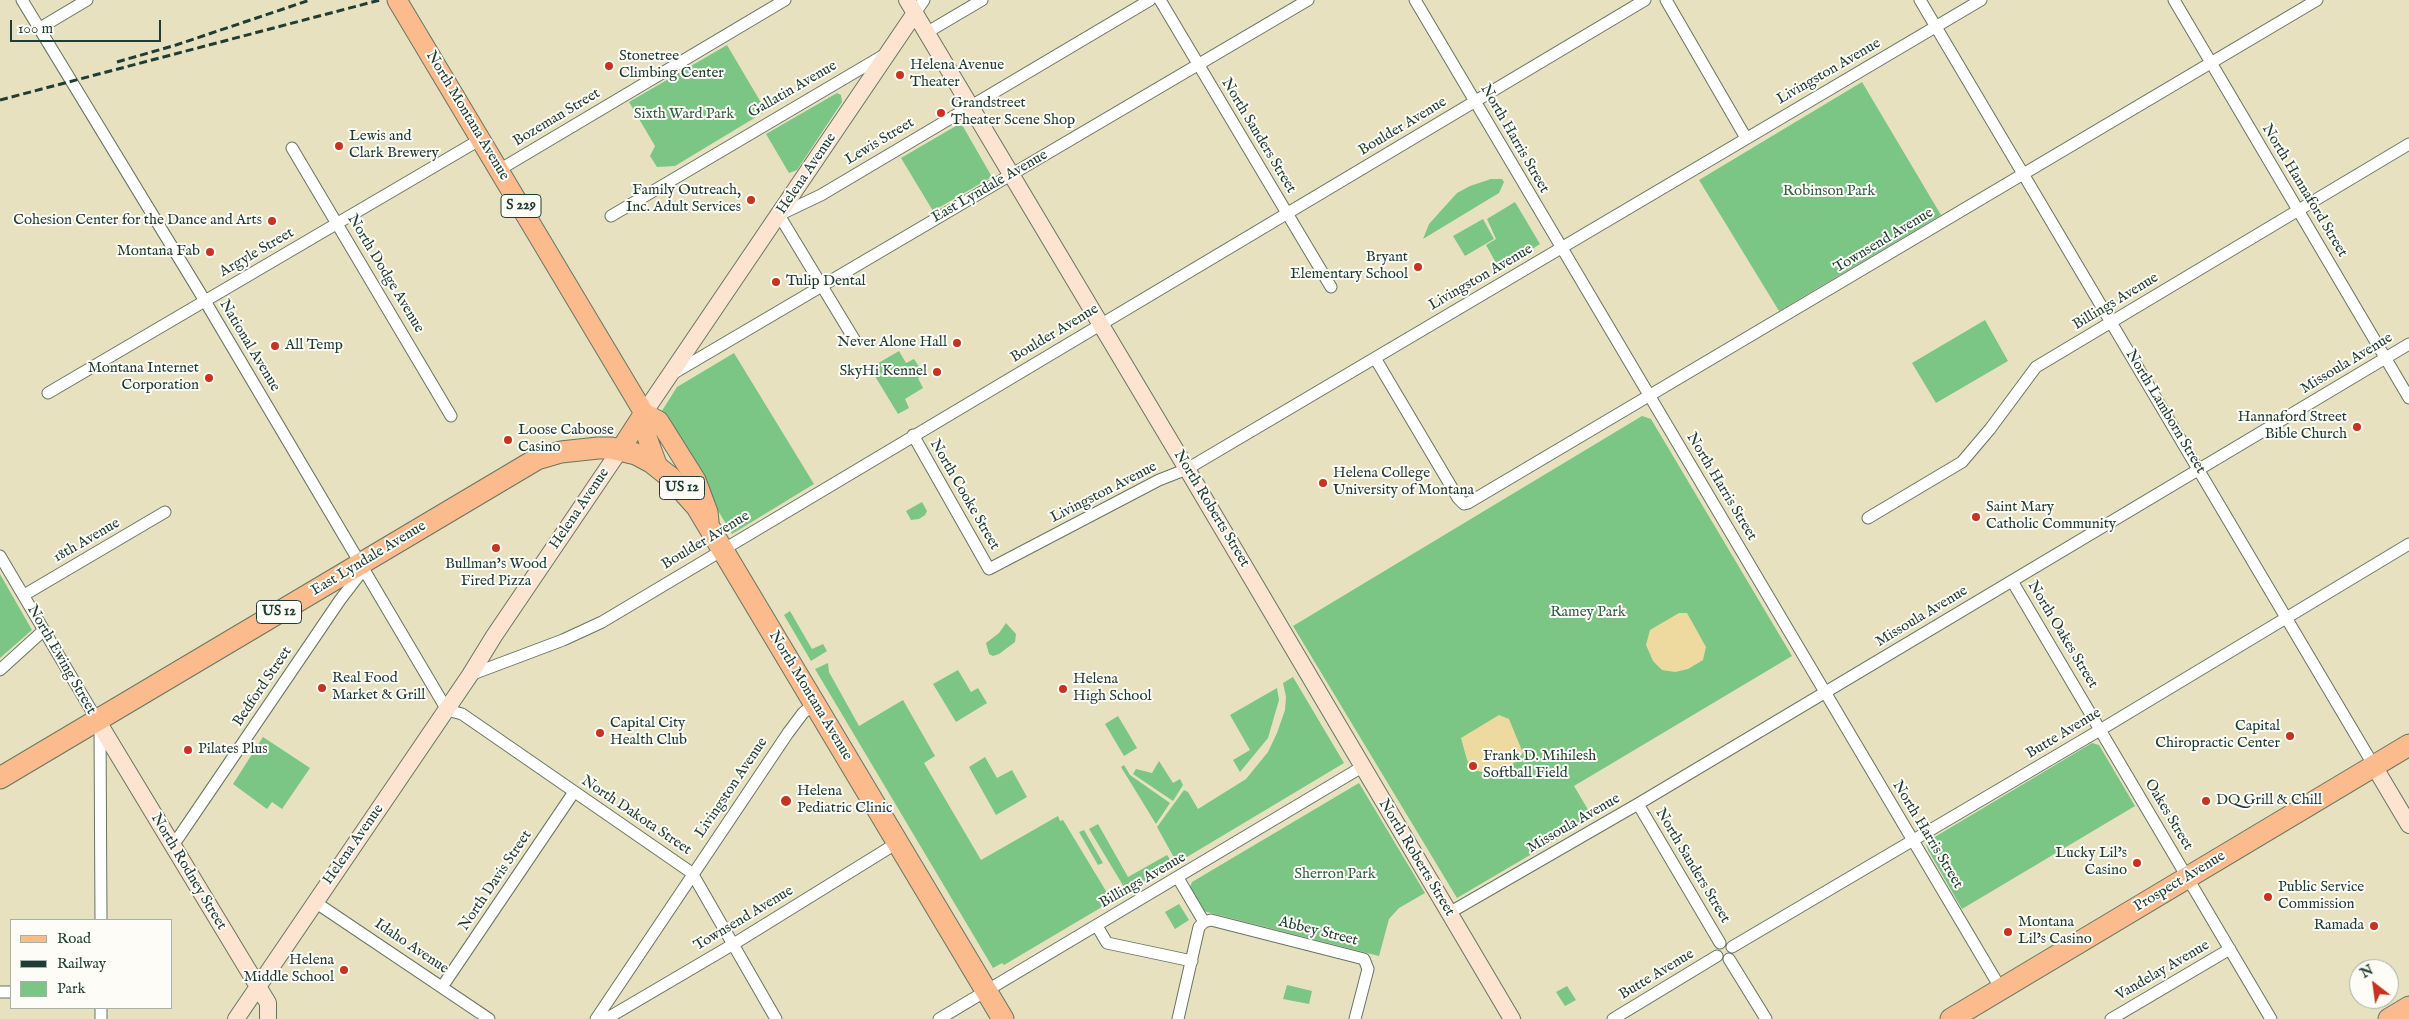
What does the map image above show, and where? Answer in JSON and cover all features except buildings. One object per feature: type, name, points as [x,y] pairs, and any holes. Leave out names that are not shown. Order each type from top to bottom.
[{"type":"highway","name":"East Lyndale Avenue","points":[[0,778],[98,723],[362,567],[537,459],[552,454],[578,450],[611,448],[620,450]]},
{"type":"highway","name":"North Montana Avenue","points":[[620,450],[636,454],[658,467],[682,488],[697,507],[1002,1019]]},
{"type":"highway","name":"Prospect Avenue","points":[[1951,1019],[2409,746]]},
{"type":"highway","points":[[2389,1019],[2409,1007]]},
{"type":"main road","name":"North Montana Avenue","points":[[398,0],[644,413],[647,437],[658,467]]},
{"type":"main road","name":"North Montana Avenue","points":[[644,413],[659,421],[696,480],[708,512],[710,527]]},
{"type":"main road","name":"Helena Avenue","points":[[620,450],[644,413]]},
{"type":"street","name":"National Avenue","points":[[22,0],[205,301],[447,710]]},
{"type":"street","points":[[40,28],[87,0]]},
{"type":"street","name":"Bozeman Street","points":[[500,170],[785,0]]},
{"type":"street","points":[[926,33],[982,0]]},
{"type":"street","name":"Lewis Street","points":[[779,215],[821,195],[1150,0]]},
{"type":"street","name":"North Sanders Street","points":[[1160,0],[1331,288]]},
{"type":"street","name":"East Lyndale Avenue","points":[[672,374],[1308,0]]},
{"type":"street","name":"North Harris Street","points":[[1415,0],[2001,989]]},
{"type":"street","name":"Boulder Avenue","points":[[470,675],[564,640],[602,622],[1645,0]]},
{"type":"street","points":[[1666,0],[1746,138]]},
{"type":"street","name":"North Lamborn Street","points":[[1920,0],[2409,825]]},
{"type":"street","name":"Livingston Avenue","points":[[989,569],[1160,480],[1187,469],[1981,0]]},
{"type":"street","name":"North Hannaford Street","points":[[2174,0],[2409,398]]},
{"type":"street","name":"Townsend Avenue","points":[[1375,358],[1458,498],[1464,504],[1472,502],[2317,0]]},
{"type":"street","name":"North Roberts Street","points":[[915,4],[926,33],[1187,469],[1512,1019]]},
{"type":"street","name":"Helena Avenue","points":[[644,413],[888,53],[915,4]]},
{"type":"street","name":"Gallatin Avenue","points":[[611,216],[888,53]]},
{"type":"street","name":"Argyle Street","points":[[48,393],[481,139]]},
{"type":"street","name":"Billings Avenue","points":[[1868,518],[1962,462],[1990,429],[2036,367],[2409,144]]},
{"type":"street","name":"North Dodge Avenue","points":[[292,148],[451,416]]},
{"type":"street","points":[[779,215],[854,339]]},
{"type":"street","name":"Missoula Avenue","points":[[1450,913],[1638,804],[2409,344]]},
{"type":"street","name":"North Cooke Street","points":[[913,435],[989,569]]},
{"type":"street","name":"Helena Avenue","points":[[236,1019],[447,710],[494,636],[620,450]]},
{"type":"street","name":"18th Avenue","points":[[24,595],[165,512]]},
{"type":"street","name":"Butte Avenue","points":[[1732,947],[2100,730],[2409,544]]},
{"type":"street","name":"North Ewing Street","points":[[0,556],[98,723],[101,919]]},
{"type":"street","name":"Bedford Street","points":[[172,847],[362,567]]},
{"type":"street","name":"North Oakes Street","points":[[2012,581],[2100,730]]},
{"type":"street","points":[[0,670],[44,630]]},
{"type":"street","name":"Livingston Avenue","points":[[596,1019],[692,873],[788,733],[803,713],[815,703]]},
{"type":"street","name":"North Dakota Street","points":[[447,710],[462,714],[692,873],[732,946],[776,1019]]},
{"type":"street","name":"North Rodney Street","points":[[98,723],[268,1003],[268,1019]]},
{"type":"street","name":"Oakes Street","points":[[2100,730],[2271,1019]]},
{"type":"street","name":"Billings Avenue","points":[[940,1019],[1362,768]]},
{"type":"street","name":"North Davis Street","points":[[442,987],[574,792]]},
{"type":"street","name":"North Sanders Street","points":[[1638,804],[1720,943]]},
{"type":"street","name":"Townsend Avenue","points":[[606,1019],[732,946],[897,843]]},
{"type":"street","points":[[1178,878],[1204,922],[1199,927],[1178,1019]]},
{"type":"street","name":"Idaho Avenue","points":[[315,902],[489,1019]]},
{"type":"street","name":"Abbey Street","points":[[1204,922],[1210,920],[1364,959],[1368,969],[1359,1018]]},
{"type":"street","points":[[1097,926],[1107,943],[1192,961]]},
{"type":"street","points":[[1720,943],[1726,943],[1732,947],[1733,955],[1729,959],[1721,960],[1717,956],[1716,948],[1720,943]]},
{"type":"street","name":"Vandelay Avenue","points":[[2111,1019],[2230,949]]},
{"type":"street","name":"Butte Avenue","points":[[1613,1019],[1717,956]]},
{"type":"street","points":[[1729,959],[1766,1019]]},
{"type":"green space","name":"Sixth Ward Park","points":[[727,45],[766,111],[675,166],[657,167],[650,156],[655,146],[629,102]]},
{"type":"green space","name":"Robinson Park","points":[[1862,82],[1941,215],[1779,311],[1699,180]]},
{"type":"green space","points":[[837,93],[841,95],[842,102],[797,170],[789,173],[766,134]]},
{"type":"green space","points":[[961,123],[992,177],[933,211],[901,158]]},
{"type":"green space","points":[[1491,179],[1502,179],[1504,182],[1499,193],[1423,239],[1429,224],[1457,193],[1470,186]]},
{"type":"green space","points":[[1515,202],[1540,244],[1500,270],[1486,245],[1496,239],[1487,219]]},
{"type":"green space","points":[[1483,219],[1494,239],[1465,256],[1453,236]]},
{"type":"green space","points":[[1985,320],[2008,361],[1936,403],[1912,363]]},
{"type":"green space","points":[[899,351],[906,363],[914,359],[924,374],[918,378],[923,388],[905,399],[909,408],[898,414],[870,368]]},
{"type":"green space","points":[[734,353],[814,484],[732,534],[660,414],[677,387]]},
{"type":"green space","name":"Ramey Park","points":[[1642,416],[1651,419],[1792,656],[1574,786],[1593,818],[1457,898],[1293,626]]},
{"type":"green space","points":[[922,502],[927,511],[925,515],[919,519],[911,520],[906,511]]},
{"type":"green space","points":[[0,574],[32,630],[0,658]]},
{"type":"green space","points":[[790,611],[812,649],[823,644],[827,651],[811,661],[784,615]]},
{"type":"green space","points":[[1006,623],[1016,634],[1015,642],[999,654],[993,656],[989,654],[986,643],[999,633]]},
{"type":"green space","points":[[828,663],[829,672],[859,726],[903,700],[935,756],[924,763],[981,860],[1058,816],[1060,821],[1063,820],[1112,901],[1004,965],[1002,963],[993,968],[815,669]]},
{"type":"green space","points":[[958,670],[971,692],[978,688],[987,703],[956,722],[933,684]]},
{"type":"green space","points":[[1293,677],[1344,763],[1177,863],[1157,827],[1184,790],[1188,792],[1198,809],[1246,779],[1268,752],[1277,733],[1285,710],[1286,697],[1283,683]]},
{"type":"green space","points":[[1277,688],[1279,700],[1268,738],[1240,772],[1233,760],[1250,750],[1230,715]]},
{"type":"green space","points":[[1118,716],[1137,748],[1124,756],[1105,724]]},
{"type":"green space","points":[[263,737],[310,768],[282,809],[272,802],[267,809],[233,784]]},
{"type":"green space","points":[[2092,743],[2099,745],[2135,806],[1962,909],[1928,850],[1926,844],[1928,841]]},
{"type":"green space","points":[[985,757],[997,778],[1012,770],[1027,797],[996,815],[969,767]]},
{"type":"green space","points":[[1159,761],[1173,783],[1180,779],[1183,785],[1173,801],[1133,774],[1136,769],[1152,773]]},
{"type":"green space","points":[[1124,765],[1130,775],[1170,803],[1156,824],[1121,767]]},
{"type":"green space","name":"Sherron Park","points":[[1359,783],[1425,893],[1399,908],[1389,919],[1379,956],[1203,911],[1190,887],[1192,882]]},
{"type":"green space","points":[[1098,824],[1128,877],[1167,855],[1174,865],[1127,892],[1089,829]]},
{"type":"green space","points":[[1084,830],[1103,863],[1098,865],[1079,832]]},
{"type":"green space","points":[[1179,904],[1189,920],[1175,929],[1165,912]]},
{"type":"green space","points":[[1287,985],[1312,991],[1309,1004],[1283,999]]},
{"type":"green space","points":[[1567,986],[1576,1000],[1565,1006],[1556,992]]},
{"type":"sand","points":[[1679,613],[1687,613],[1706,647],[1703,660],[1688,669],[1675,672],[1662,670],[1653,661],[1646,645],[1650,630]]},
{"type":"sand","points":[[1499,715],[1509,719],[1523,753],[1514,763],[1490,774],[1474,770],[1467,760],[1461,738]]},
{"type":"railway","points":[[117,62],[176,45],[310,0]]},
{"type":"railway","points":[[0,100],[380,0]]},
{"type":"place","name":"Stonetree Climbing Center","points":[[609,66]]},
{"type":"place","name":"Helena Avenue Theater","points":[[900,75]]},
{"type":"place","name":"Grandstreet Theater Scene Shop","points":[[941,113]]},
{"type":"place","name":"Lewis and Clark Brewery","points":[[339,146]]},
{"type":"place","name":"Family Outreach, Inc. Adult Services","points":[[751,200]]},
{"type":"place","name":"Cohesion Center for the Dance and Arts","points":[[272,221]]},
{"type":"place","name":"Montana Fab","points":[[210,252]]},
{"type":"place","name":"Bryant Elementary School","points":[[1418,267]]},
{"type":"place","name":"Tulip Dental","points":[[776,282]]},
{"type":"place","name":"Never Alone Hall","points":[[957,343]]},
{"type":"place","name":"All Temp","points":[[275,346]]},
{"type":"place","name":"SkyHi Kennel","points":[[937,372]]},
{"type":"place","name":"Montana Internet Corporation","points":[[209,378]]},
{"type":"place","name":"Hannaford Street Bible Church","points":[[2357,427]]},
{"type":"place","name":"Loose Caboose Casino","points":[[508,440]]},
{"type":"place","name":"Helena College University of Montana","points":[[1323,483]]},
{"type":"place","name":"Saint Mary Catholic Community","points":[[1976,517]]},
{"type":"place","name":"Bullman's Wood Fired Pizza","points":[[496,548]]},
{"type":"place","name":"Real Food Market & Grill","points":[[322,688]]},
{"type":"place","name":"Helena High School","points":[[1063,689]]},
{"type":"place","name":"Capital City Health Club","points":[[600,733]]},
{"type":"place","name":"Capital Chiropractic Center","points":[[2290,736]]},
{"type":"place","name":"Pilates Plus","points":[[188,750]]},
{"type":"place","name":"Frank D. Mihilesh Softball Field","points":[[1473,766]]},
{"type":"place","name":"Helena Pediatric Clinic","points":[[786,801]]},
{"type":"place","name":"DQ Grill & Chill","points":[[2206,801]]},
{"type":"place","name":"Lucky Lil's Casino","points":[[2137,863]]},
{"type":"place","name":"Public Service Commission","points":[[2268,897]]},
{"type":"place","name":"Ramada","points":[[2374,926]]},
{"type":"place","name":"Montana Lil's Casino","points":[[2008,932]]},
{"type":"place","name":"Helena Middle School","points":[[344,970]]}]
